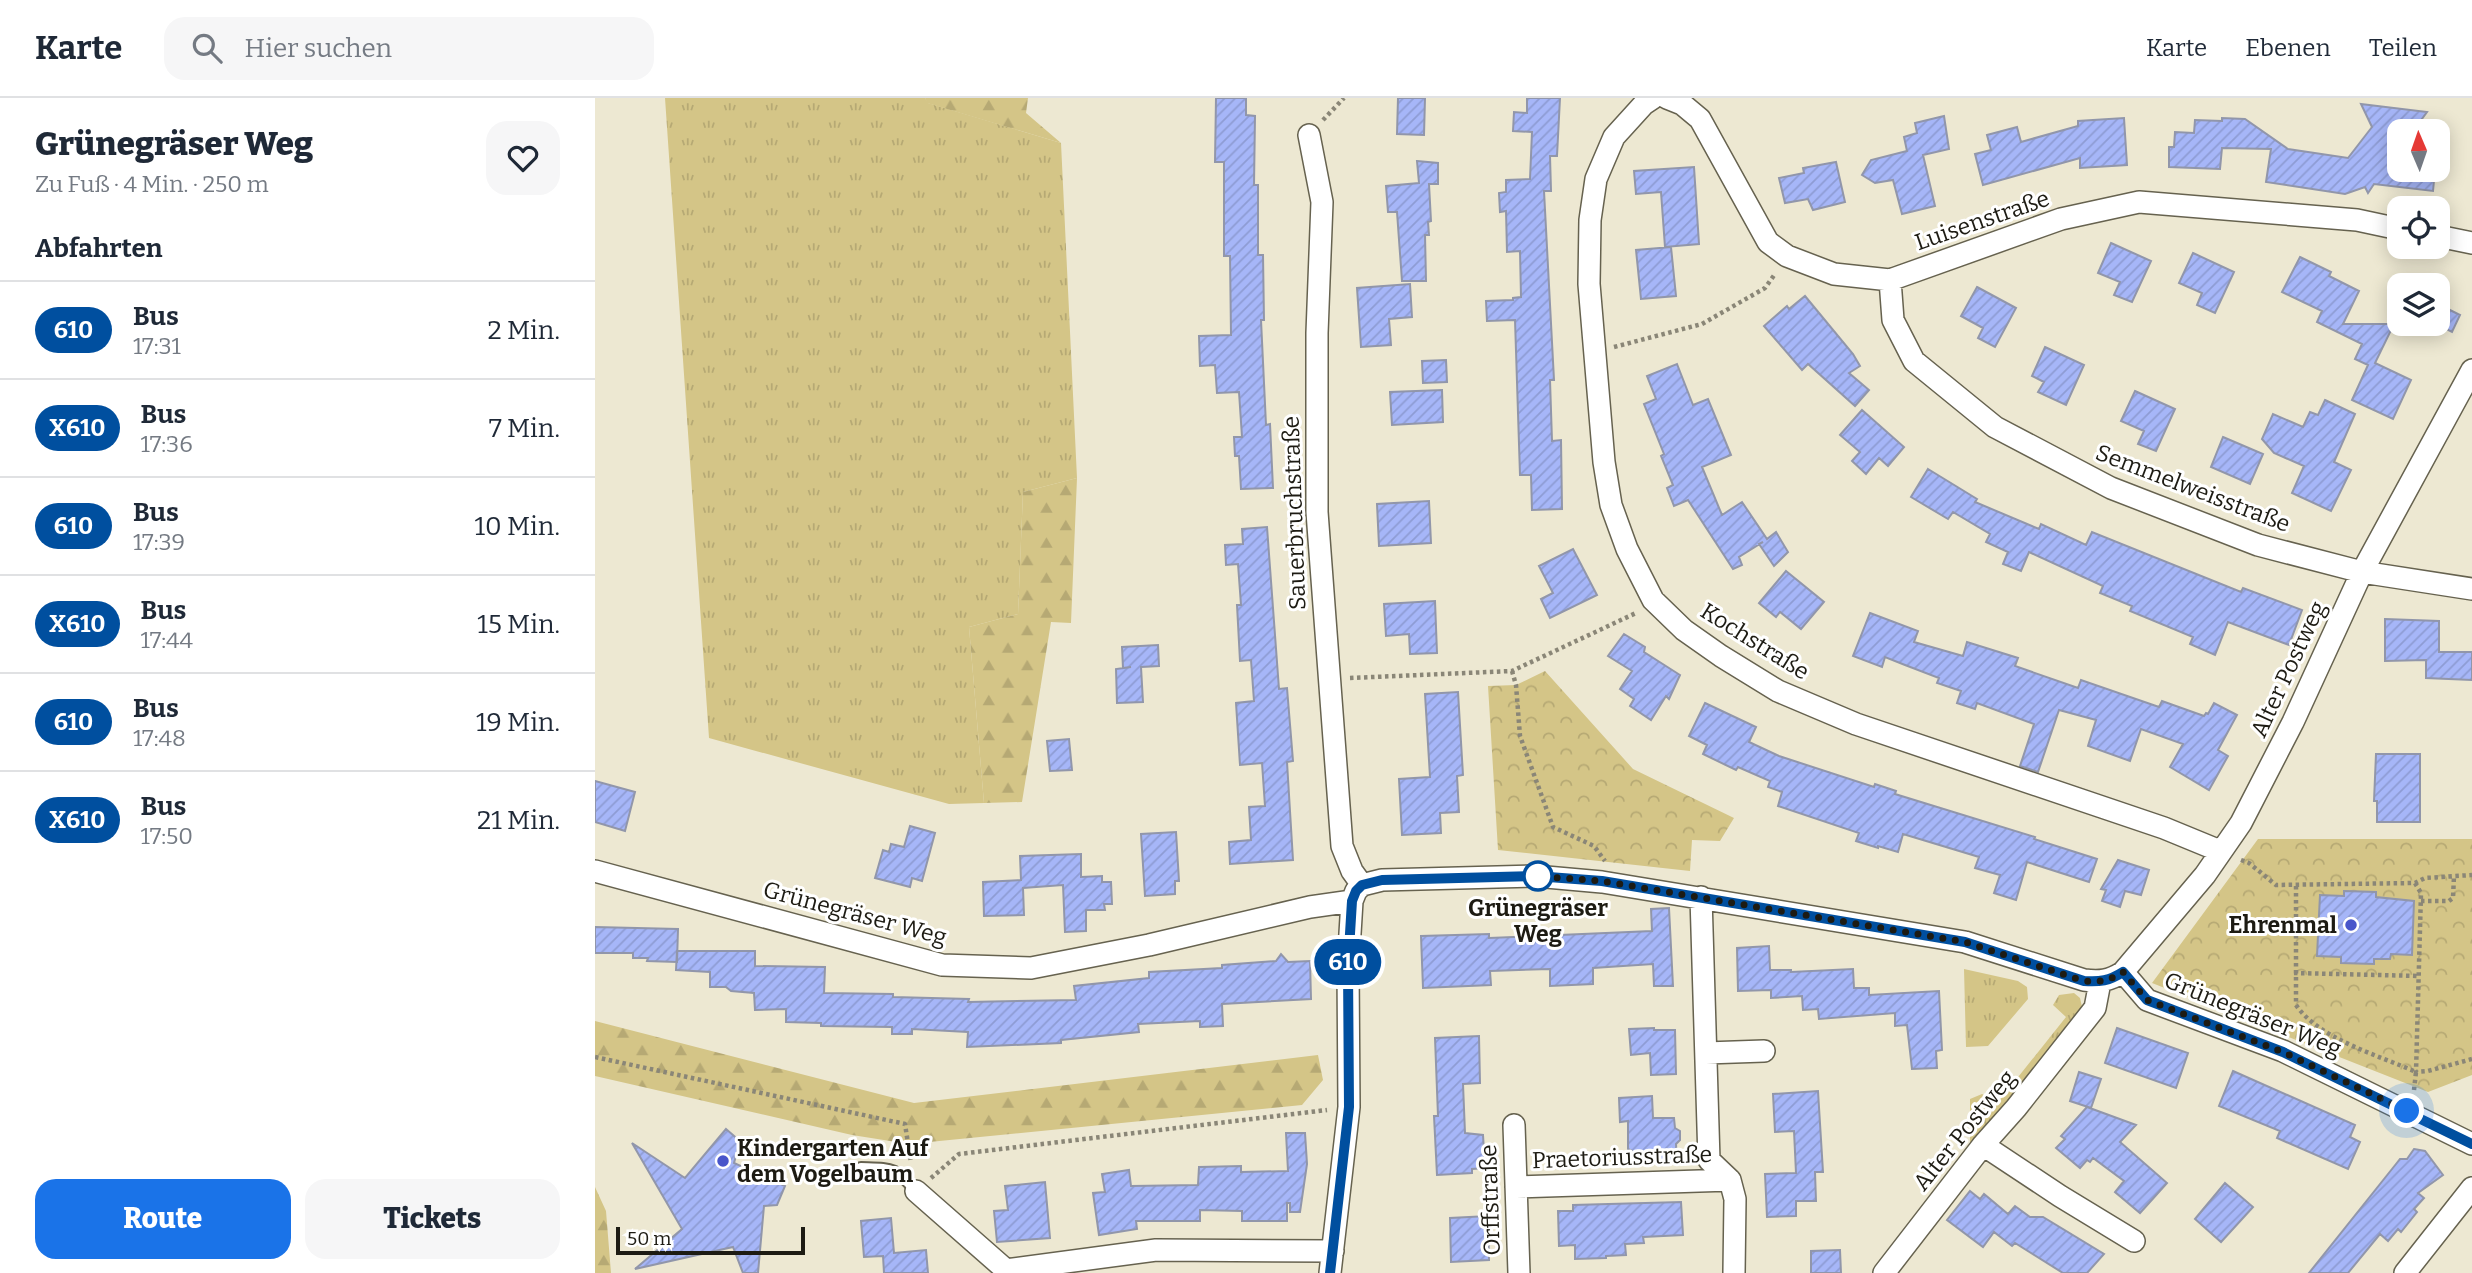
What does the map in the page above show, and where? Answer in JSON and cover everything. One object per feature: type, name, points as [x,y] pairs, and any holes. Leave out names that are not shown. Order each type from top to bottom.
[{"type":"street","name":"Kochstraße","points":[[1653,98],[1643,104],[1614,137],[1596,179],[1589,245],[1593,353],[1611,505],[1627,549],[1653,600],[1684,630],[1778,691],[1856,724],[2164,828],[2220,851]]},
{"type":"street","name":"Luisenstraße","points":[[1667,98],[1682,104],[1700,119],[1768,242],[1787,256],[1834,274],[1890,280],[2061,219],[2139,202],[2357,220],[2387,226]]},
{"type":"street","name":"Sauerbruchstraße","points":[[1309,135],[1322,202],[1317,333],[1317,512],[1342,846],[1357,892]]},
{"type":"street","points":[[2450,238],[2472,243]]},
{"type":"street","name":"Semmelweisstraße","points":[[1890,280],[1893,320],[1913,361],[1995,427],[2111,488],[2259,545],[2362,572],[2472,589]]},
{"type":"street","name":"Alter Postweg","points":[[2123,972],[2205,875],[2242,823],[2293,722],[2362,572],[2472,370]]},
{"type":"street","name":"Grünegräser Weg","points":[[595,871],[943,965],[1031,968],[1149,945],[1310,907],[1357,892],[1382,880],[1535,876],[1602,881],[1965,942],[2084,981],[2100,982]]},
{"type":"street","points":[[1330,1273],[1349,1107],[1348,966],[1357,892]]},
{"type":"street","name":"Praetoriusstraße","points":[[1702,897],[1709,1160],[1730,1180],[1735,1199],[1734,1273]]},
{"type":"street","points":[[2100,982],[2123,972]]},
{"type":"street","name":"Grünegräser Weg","points":[[2123,972],[2147,1000],[2283,1052],[2472,1144]]},
{"type":"street","name":"Alter Postweg","points":[[1884,1273],[1983,1144],[2095,1008],[2100,982]]},
{"type":"street","points":[[1706,1053],[1764,1051]]},
{"type":"street","name":"Orffstraße","points":[[1514,1125],[1519,1273]]},
{"type":"street","points":[[1983,1144],[2060,1196],[2134,1241]]},
{"type":"street","name":"Praetoriusstraße","points":[[1516,1187],[1730,1180]]},
{"type":"street","points":[[2406,1273],[2472,1188]]},
{"type":"street","points":[[916,1191],[1006,1272],[1156,1250],[1333,1251]]},
{"type":"lane","points":[[861,1168],[890,1168],[900,1173],[916,1191]]},
{"type":"path","points":[[1309,135],[1344,98]]},
{"type":"path","points":[[1593,353],[1702,324],[1765,288],[1787,256]]},
{"type":"path","points":[[1328,679],[1512,671],[1640,611],[1653,600]]},
{"type":"path","points":[[1512,671],[1516,685],[1520,736],[1553,827],[1594,846],[1606,861]]},
{"type":"path","points":[[2220,851],[2249,863],[2276,885],[2415,883],[2425,878],[2472,876]]},
{"type":"path","points":[[2421,901],[2449,901],[2453,898],[2454,876]]},
{"type":"path","points":[[2415,883],[2421,893],[2416,1072]]},
{"type":"path","points":[[2296,886],[2296,1005],[2305,1018],[2322,1031],[2416,1072],[2472,1059]]},
{"type":"path","points":[[2294,973],[2419,976]]},
{"type":"path","points":[[595,1057],[905,1124],[916,1191]]},
{"type":"path","points":[[916,1191],[959,1154],[1349,1107]]},
{"type":"green space","points":[[665,98],[925,98],[928,103],[1061,143],[1077,478],[1023,492],[1018,614],[969,627],[984,803],[949,804],[709,738]]},
{"type":"green space","points":[[925,98],[1028,98],[1026,113],[1061,143],[927,103]]},
{"type":"green space","points":[[1077,478],[1071,623],[1051,622],[1022,802],[984,803],[969,627],[1018,614],[1023,492]]},
{"type":"green space","points":[[1545,671],[1633,769],[1734,818],[1720,841],[1692,840],[1690,871],[1498,850],[1488,686],[1516,685]]},
{"type":"green space","points":[[2258,839],[2472,839],[2472,1075],[2428,1092],[2152,983]]},
{"type":"green space","points":[[1964,969],[2018,981],[2027,987],[2028,999],[1988,1046],[1966,1047]]},
{"type":"green space","points":[[2074,993],[2080,998],[2083,1011],[1970,1145],[1970,1099],[1982,1094],[1999,1101],[2066,1017],[2053,1005],[2059,995]]},
{"type":"green space","points":[[595,1021],[914,1103],[1318,1055],[1323,1080],[1302,1105],[909,1144],[852,1135],[595,1076]]},
{"type":"green space","points":[[595,1187],[606,1211],[611,1273],[595,1273]]},
{"type":"building","points":[[1216,98],[1246,98],[1246,115],[1255,116],[1254,185],[1258,185],[1258,255],[1263,255],[1264,320],[1261,320],[1266,425],[1270,424],[1273,488],[1241,489],[1239,456],[1235,456],[1234,437],[1242,437],[1239,392],[1217,393],[1215,365],[1200,366],[1199,336],[1231,335],[1230,256],[1224,256],[1224,162],[1215,162]]},
{"type":"building","points":[[1398,98],[1425,98],[1424,135],[1397,134]]},
{"type":"building","points":[[1527,98],[1560,98],[1557,156],[1550,156],[1551,191],[1544,191],[1554,380],[1550,380],[1552,441],[1561,440],[1562,509],[1532,510],[1531,475],[1520,475],[1515,320],[1487,321],[1486,301],[1521,297],[1520,251],[1507,252],[1506,211],[1500,212],[1499,193],[1506,192],[1506,180],[1530,179],[1532,132],[1513,131],[1514,112],[1527,113]]},
{"type":"building","points":[[2361,104],[2427,112],[2422,119],[2387,119],[2387,182],[2434,182],[2433,191],[2374,184],[2368,193],[2365,187],[2345,194],[2266,182],[2271,149],[2222,148],[2220,169],[2169,167],[2169,147],[2174,147],[2175,132],[2194,133],[2195,120],[2245,119],[2288,149],[2348,158],[2372,127]]},
{"type":"building","points":[[1944,116],[1949,149],[1923,155],[1935,206],[1902,214],[1893,180],[1875,183],[1862,175],[1871,160],[1907,151],[1904,137],[1917,133],[1915,123]]},
{"type":"building","points":[[2124,118],[2127,165],[2080,168],[2080,158],[1983,185],[1975,154],[1991,150],[1987,135],[2017,127],[2021,142],[2078,126],[2078,121]]},
{"type":"building","points":[[1417,161],[1438,163],[1438,184],[1429,184],[1431,221],[1428,222],[1429,235],[1425,235],[1426,281],[1402,281],[1397,212],[1388,212],[1386,186],[1419,183]]},
{"type":"building","points":[[1836,162],[1845,202],[1813,210],[1808,199],[1785,203],[1779,178],[1804,173],[1803,168]]},
{"type":"building","points":[[1694,167],[1699,244],[1665,247],[1661,192],[1636,194],[1634,171]]},
{"type":"building","points":[[2111,243],[2151,261],[2132,302],[2114,295],[2120,282],[2098,273]]},
{"type":"building","points":[[1671,247],[1676,296],[1641,299],[1636,250]]},
{"type":"building","points":[[2193,253],[2234,272],[2215,313],[2197,305],[2202,293],[2179,283]]},
{"type":"building","points":[[2300,257],[2331,272],[2329,276],[2359,291],[2343,324],[2387,324],[2388,336],[2375,363],[2411,380],[2393,419],[2352,400],[2368,365],[2355,359],[2362,344],[2317,322],[2322,311],[2282,292]]},
{"type":"building","points":[[1410,284],[1412,317],[1389,319],[1391,345],[1361,347],[1357,288]]},
{"type":"building","points":[[1977,287],[2016,308],[1995,347],[1978,338],[1983,328],[1961,316]]},
{"type":"building","points":[[1805,296],[1860,366],[1849,373],[1869,390],[1855,406],[1808,364],[1802,370],[1764,326],[1787,306],[1789,309]]},
{"type":"building","points":[[2450,310],[2460,315],[2452,332],[2450,331]]},
{"type":"building","points":[[2045,347],[2084,365],[2066,405],[2038,392],[2044,382],[2032,376]]},
{"type":"building","points":[[1446,360],[1447,382],[1423,383],[1422,361]]},
{"type":"building","points":[[1677,364],[1693,405],[1708,399],[1731,455],[1702,467],[1722,515],[1742,502],[1767,539],[1776,532],[1788,552],[1774,566],[1759,544],[1739,557],[1742,565],[1733,569],[1688,500],[1674,506],[1667,488],[1673,485],[1661,456],[1664,454],[1644,404],[1656,399],[1647,376]]},
{"type":"building","points":[[1442,390],[1443,422],[1392,425],[1390,392]]},
{"type":"building","points":[[2135,391],[2175,409],[2156,451],[2138,444],[2144,431],[2121,421]]},
{"type":"building","points":[[2325,400],[2355,414],[2334,462],[2351,470],[2331,511],[2292,493],[2304,466],[2274,453],[2262,439],[2273,414],[2303,427],[2310,412],[2318,415]]},
{"type":"building","points":[[1862,410],[1904,447],[1888,466],[1879,458],[1866,474],[1852,461],[1860,452],[1840,435]]},
{"type":"building","points":[[2223,437],[2263,454],[2250,484],[2211,467]]},
{"type":"building","points":[[1928,469],[1977,499],[1975,502],[2039,529],[2041,524],[2086,545],[2092,532],[2241,592],[2243,588],[2302,610],[2289,645],[2228,622],[2215,655],[2190,644],[2193,637],[2130,611],[2132,606],[2100,593],[2103,586],[2029,552],[2021,571],[2003,564],[2008,552],[1986,542],[1990,534],[1953,512],[1948,519],[1911,497]]},
{"type":"building","points":[[1429,501],[1431,543],[1379,546],[1377,504]]},
{"type":"building","points":[[1267,527],[1279,689],[1287,688],[1293,761],[1287,762],[1293,860],[1230,864],[1229,842],[1251,840],[1249,807],[1265,806],[1262,763],[1240,765],[1236,703],[1254,701],[1251,660],[1240,661],[1237,605],[1241,605],[1238,564],[1226,565],[1225,545],[1243,544],[1242,529]]},
{"type":"building","points":[[1573,549],[1597,595],[1550,618],[1541,599],[1553,593],[1539,566]]},
{"type":"building","points":[[1786,571],[1824,602],[1801,629],[1780,612],[1776,617],[1759,603]]},
{"type":"building","points":[[1435,601],[1437,653],[1410,654],[1409,634],[1386,636],[1384,604]]},
{"type":"building","points":[[1870,613],[1918,631],[1914,642],[1963,656],[1967,642],[2018,658],[2015,666],[2078,688],[2081,680],[2159,707],[2162,701],[2204,716],[2214,703],[2237,715],[2218,750],[2228,756],[2209,790],[2170,767],[2183,744],[2141,729],[2130,761],[2088,746],[2096,720],[2059,710],[2038,772],[2020,766],[2034,724],[1977,703],[1975,709],[1957,703],[1961,691],[1937,683],[1939,678],[1885,657],[1882,667],[1853,656]]},
{"type":"building","points":[[2385,619],[2439,621],[2439,652],[2472,652],[2472,680],[2426,678],[2426,660],[2385,661]]},
{"type":"building","points":[[1624,634],[1645,647],[1644,652],[1680,675],[1669,699],[1666,696],[1651,720],[1630,706],[1634,699],[1620,689],[1632,671],[1608,656]]},
{"type":"building","points":[[1158,645],[1159,666],[1141,667],[1143,702],[1117,703],[1116,669],[1131,667],[1123,668],[1122,647]]},
{"type":"building","points":[[1458,692],[1463,775],[1457,776],[1459,812],[1440,813],[1441,833],[1402,835],[1399,779],[1430,777],[1425,694]]},
{"type":"building","points":[[1705,703],[1756,727],[1749,742],[1779,756],[1874,787],[1875,784],[1896,791],[1895,794],[2097,859],[2089,882],[2027,862],[2016,900],[1994,893],[2000,875],[1975,868],[1979,857],[1903,834],[1898,852],[1878,848],[1856,841],[1859,833],[1778,806],[1782,792],[1768,787],[1770,781],[1738,767],[1736,770],[1703,754],[1707,745],[1689,736]]},
{"type":"building","points":[[1069,739],[1072,770],[1050,771],[1047,741]]},
{"type":"building","points":[[2376,754],[2420,754],[2420,822],[2377,822],[2377,801],[2374,801]]},
{"type":"building","points":[[595,781],[635,792],[625,831],[595,822]]},
{"type":"building","points":[[910,826],[935,833],[922,881],[912,878],[910,887],[875,878],[883,850],[889,852],[891,844],[904,847]]},
{"type":"building","points":[[1176,832],[1179,881],[1175,881],[1175,894],[1145,896],[1141,834]]},
{"type":"building","points":[[1081,854],[1081,877],[1102,876],[1102,882],[1111,882],[1112,904],[1104,904],[1105,910],[1086,910],[1086,931],[1065,932],[1063,885],[1023,888],[1024,915],[984,916],[983,882],[1021,880],[1020,856]]},
{"type":"building","points":[[2118,860],[2149,870],[2141,895],[2125,891],[2120,907],[2102,901],[2106,890],[2101,889]]},
{"type":"building","name":"Ehrenmal","points":[[2344,891],[2376,892],[2376,897],[2414,901],[2412,955],[2391,954],[2390,959],[2374,959],[2374,964],[2341,963],[2341,957],[2317,956],[2320,895],[2344,896]]},
{"type":"building","points":[[1669,908],[1673,986],[1654,986],[1653,964],[1593,968],[1593,984],[1550,986],[1550,969],[1490,971],[1491,985],[1423,988],[1421,936],[1489,934],[1489,938],[1652,931],[1651,909]]},
{"type":"building","points":[[595,927],[678,929],[677,962],[647,961],[648,958],[633,958],[633,953],[595,953]]},
{"type":"building","points":[[1769,946],[1770,970],[1791,972],[1853,969],[1854,988],[1869,988],[1869,995],[1939,991],[1942,1050],[1936,1051],[1937,1068],[1912,1069],[1907,1025],[1895,1026],[1895,1013],[1819,1019],[1818,1009],[1803,1010],[1802,996],[1771,998],[1771,990],[1738,991],[1737,948]]},
{"type":"building","points":[[677,951],[755,951],[755,966],[825,967],[824,993],[893,994],[893,997],[969,999],[968,1002],[1076,1000],[1074,986],[1149,978],[1149,972],[1222,968],[1222,965],[1276,961],[1281,954],[1288,962],[1310,961],[1311,999],[1222,1004],[1223,1026],[1200,1027],[1200,1021],[1138,1024],[1139,1032],[1061,1040],[1061,1043],[967,1047],[968,1032],[912,1029],[912,1034],[892,1034],[892,1027],[821,1026],[821,1023],[786,1022],[786,1009],[755,1010],[754,993],[731,991],[726,987],[710,987],[710,972],[676,970]]},
{"type":"building","points":[[2117,1028],[2188,1053],[2176,1088],[2105,1063]]},
{"type":"building","points":[[1629,1029],[1675,1030],[1676,1074],[1651,1075],[1650,1053],[1631,1055]]},
{"type":"building","points":[[1479,1036],[1480,1083],[1463,1084],[1465,1133],[1483,1135],[1485,1168],[1472,1169],[1472,1173],[1437,1175],[1434,1116],[1438,1116],[1435,1038]]},
{"type":"building","points":[[2233,1071],[2355,1125],[2350,1137],[2360,1142],[2348,1169],[2277,1138],[2280,1131],[2219,1106]]},
{"type":"building","points":[[2079,1072],[2101,1079],[2091,1108],[2070,1101]]},
{"type":"building","points":[[1818,1091],[1823,1172],[1815,1172],[1816,1201],[1796,1201],[1796,1216],[1767,1217],[1765,1174],[1796,1173],[1794,1131],[1775,1132],[1773,1094]]},
{"type":"building","points":[[1652,1096],[1653,1118],[1674,1118],[1675,1128],[1680,1131],[1680,1140],[1676,1144],[1677,1162],[1633,1164],[1632,1151],[1628,1149],[1628,1121],[1620,1122],[1619,1098]]},
{"type":"building","points":[[2087,1107],[2136,1125],[2120,1142],[2167,1183],[2140,1213],[2115,1192],[2124,1181],[2093,1158],[2080,1168],[2056,1148],[2065,1139],[2061,1136]]},
{"type":"building","points":[[726,1129],[740,1141],[734,1163],[785,1186],[777,1205],[764,1206],[758,1273],[743,1273],[733,1247],[635,1269],[682,1229],[632,1143],[685,1178]]},
{"type":"building","points":[[1286,1133],[1305,1133],[1307,1164],[1300,1212],[1290,1212],[1290,1203],[1287,1203],[1287,1221],[1242,1221],[1242,1211],[1200,1210],[1200,1221],[1136,1221],[1137,1229],[1099,1235],[1093,1193],[1105,1192],[1102,1174],[1129,1170],[1131,1186],[1198,1185],[1199,1167],[1241,1166],[1241,1172],[1288,1171]]},
{"type":"building","points":[[2414,1149],[2425,1151],[2443,1175],[2418,1193],[2424,1198],[2414,1209],[2417,1212],[2401,1232],[2398,1229],[2388,1241],[2380,1234],[2348,1273],[2309,1273],[2400,1159],[2407,1159]]},
{"type":"building","points":[[1045,1182],[1050,1238],[997,1242],[994,1211],[1008,1210],[1005,1186]]},
{"type":"building","points":[[2225,1183],[2253,1207],[2221,1242],[2195,1219]]},
{"type":"building","points":[[1970,1191],[1980,1199],[1984,1194],[2008,1214],[2015,1206],[2030,1217],[2043,1217],[2104,1254],[2087,1273],[2063,1273],[2015,1243],[2012,1246],[1994,1232],[1983,1247],[1947,1220]]},
{"type":"building","points":[[1681,1202],[1683,1235],[1643,1237],[1644,1243],[1625,1244],[1626,1255],[1606,1258],[1575,1259],[1575,1245],[1559,1246],[1558,1211],[1573,1211],[1573,1205]]},
{"type":"building","points":[[1488,1216],[1489,1260],[1451,1262],[1450,1218]]},
{"type":"building","points":[[891,1218],[894,1253],[926,1250],[928,1273],[884,1273],[883,1256],[864,1257],[861,1221]]},
{"type":"building","points":[[1840,1250],[1841,1273],[1811,1273],[1811,1251]]},
{"type":"bus line","name":"610","points":[[1330,1273],[1349,1107],[1348,966],[1352,901],[1362,885],[1382,880],[1535,876],[1602,881],[1965,942],[2084,981],[2100,982],[2123,972],[2147,1000],[2283,1052],[2472,1144]]},
{"type":"place","name":"Grünegräser Weg","points":[[1538,876]]},
{"type":"place","name":"Ehrenmal","points":[[2351,925]]},
{"type":"place","name":"Kindergarten Auf dem Vogelbaum","points":[[723,1161]]},
{"type":"route","points":[[1538,876],[1535,876],[1602,881],[1965,942],[2084,981],[2100,982],[2123,972],[2147,1000],[2283,1052],[2407,1111]]}]
